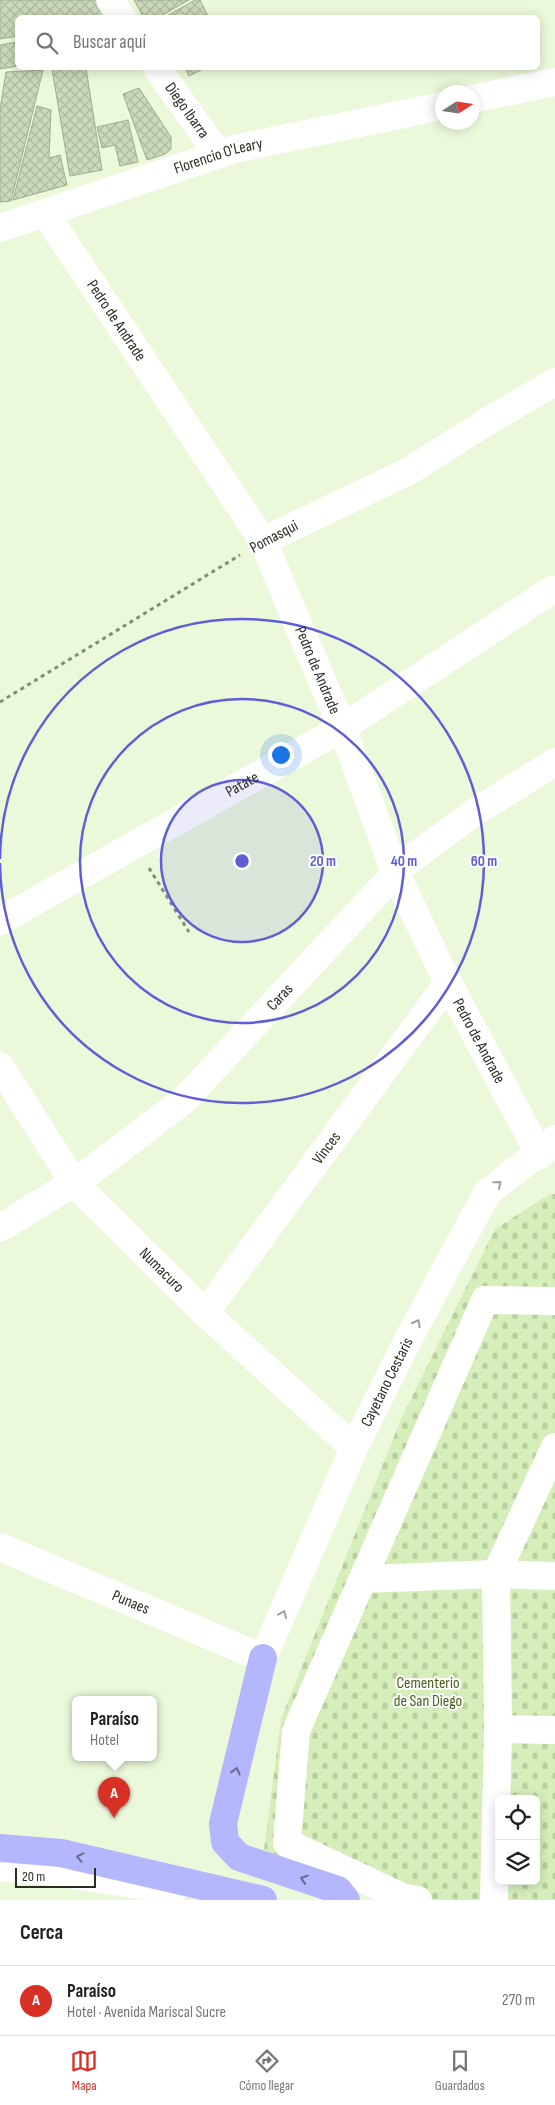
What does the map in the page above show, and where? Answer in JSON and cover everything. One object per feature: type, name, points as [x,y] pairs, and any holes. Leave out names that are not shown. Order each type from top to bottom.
[{"type":"main road","points":[[264,1658],[223,1823],[225,1842],[239,1857],[338,1890],[346,1900]]},
{"type":"main road","points":[[0,1848],[61,1853],[263,1900]]},
{"type":"street","points":[[110,0],[120,15]]},
{"type":"street","name":"Diego Ibarra","points":[[158,70],[218,154]]},
{"type":"street","points":[[480,97],[555,82]]},
{"type":"street","name":"Florencio O'Leary","points":[[0,228],[218,154],[435,108]]},
{"type":"street","name":"Pedro de Andrade","points":[[45,213],[263,541],[342,728],[396,872],[448,983],[550,1150]]},
{"type":"street","name":"Pomasqui","points":[[263,541],[409,471],[492,418],[555,382]]},
{"type":"street","name":"Patate","points":[[0,921],[342,728],[552,590]]},
{"type":"street","name":"Caras","points":[[0,1228],[74,1183],[184,1100],[396,872],[475,812],[555,762]]},
{"type":"street","name":"Vinces","points":[[205,1313],[448,983]]},
{"type":"street","name":"Numacuro","points":[[0,1066],[74,1183],[205,1313],[354,1448]]},
{"type":"street","name":"Cayetano Cestaris","points":[[264,1658],[354,1448],[410,1336],[487,1194],[515,1170],[550,1150]]},
{"type":"street","points":[[418,1900],[404,1898],[287,1843],[296,1731],[484,1300],[555,1301]]},
{"type":"street","points":[[494,1900],[498,1728],[496,1574],[555,1447]]},
{"type":"street","name":"Punaes","points":[[0,1547],[264,1658]]},
{"type":"street","points":[[363,1579],[496,1574],[555,1576]]},
{"type":"street","points":[[498,1728],[555,1730]]},
{"type":"street","points":[[0,1867],[56,1872],[236,1900]]},
{"type":"path","name":"Pomasqui","points":[[0,702],[263,541]]},
{"type":"path","points":[[145,863],[189,932]]},
{"type":"green space","name":"Cementerio de San Diego","points":[[550,1194],[555,1194],[555,1900],[377,1900],[351,1883],[264,1850],[281,1719],[401,1419],[495,1229]]},
{"type":"building","points":[[0,0],[96,0],[104,15],[15,15],[15,36],[0,39]]},
{"type":"building","points":[[134,0],[189,0],[162,15],[142,15]]},
{"type":"building","points":[[195,0],[200,0],[208,15],[168,15]]},
{"type":"building","points":[[15,42],[15,66],[0,69],[0,45]]},
{"type":"building","points":[[43,70],[11,201],[0,202],[0,109],[6,72]]},
{"type":"building","points":[[52,70],[86,70],[102,170],[70,176]]},
{"type":"building","points":[[186,70],[201,70],[189,76]]},
{"type":"building","points":[[139,88],[171,137],[171,149],[165,154],[147,160],[123,94]]},
{"type":"building","points":[[37,106],[51,110],[49,158],[60,155],[67,185],[13,200]]},
{"type":"building","points":[[128,120],[138,162],[120,166],[115,145],[102,148],[97,127]]},
{"type":"place","name":"Paraíso","points":[[114,1818]]}]
